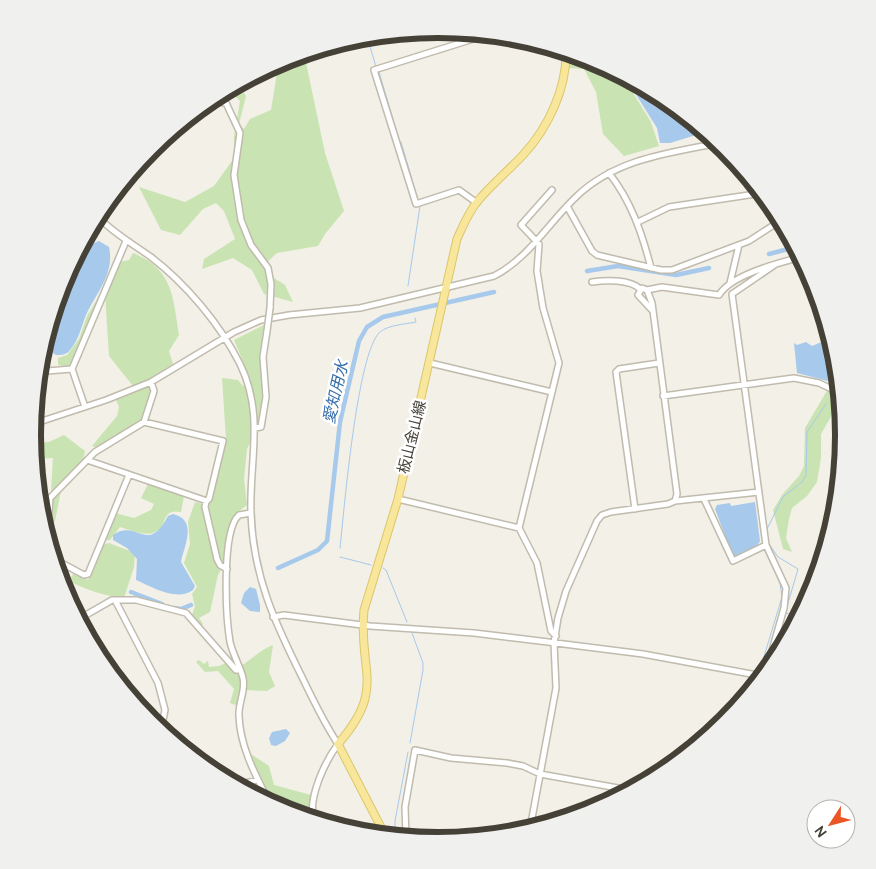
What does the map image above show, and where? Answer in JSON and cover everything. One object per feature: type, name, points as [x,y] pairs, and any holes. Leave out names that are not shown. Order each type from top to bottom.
[{"type":"main road","name":"板山金山線","points":[[338,744],[357,720],[367,696],[363,625],[370,591],[398,499],[457,239],[476,203],[523,155],[539,134],[554,107],[566,59]]},
{"type":"main road","points":[[338,744],[381,827]]},
{"type":"street","points":[[473,39],[374,70],[416,204],[459,190],[476,203]]},
{"type":"street","points":[[220,102],[226,103],[240,131],[234,176],[240,213],[251,245],[268,268],[271,284],[270,308],[263,357],[266,397],[261,427],[256,428]]},
{"type":"street","points":[[42,421],[150,382],[245,326],[273,317],[342,311],[488,278],[500,273],[512,264],[587,187],[610,173],[648,157],[709,145]]},
{"type":"street","points":[[610,173],[623,191],[638,222],[651,268]]},
{"type":"street","points":[[552,190],[521,225],[539,244],[537,272],[558,363],[519,528],[537,563],[551,632],[556,636]]},
{"type":"street","points":[[638,222],[668,207],[754,194]]},
{"type":"street","points":[[567,206],[592,251],[597,255],[661,270],[676,269],[739,245],[759,236],[775,225]]},
{"type":"street","points":[[104,221],[126,241],[151,258],[186,290],[224,339],[245,378],[253,404],[256,428],[250,513],[258,571],[272,617],[329,730],[338,744],[332,753],[318,786],[312,811]]},
{"type":"street","points":[[85,407],[72,369],[126,241]]},
{"type":"street","points":[[730,283],[739,245]]},
{"type":"street","points":[[592,282],[604,280],[635,285],[640,289],[647,290],[662,287],[719,295],[730,283],[776,264],[794,259]]},
{"type":"street","points":[[772,649],[786,593],[785,584],[766,545],[732,294],[776,264]]},
{"type":"street","points":[[640,289],[639,296],[652,310]]},
{"type":"street","points":[[647,290],[652,310],[677,494],[676,501]]},
{"type":"street","points":[[430,363],[552,392]]},
{"type":"street","points":[[635,509],[616,372],[619,369],[659,363]]},
{"type":"street","points":[[46,372],[72,369]]},
{"type":"street","points":[[663,396],[794,378],[819,383],[832,389]]},
{"type":"street","points":[[49,512],[50,498],[95,452],[144,422],[154,391],[150,382]]},
{"type":"street","points":[[144,422],[223,441],[205,512],[217,559],[227,569]]},
{"type":"street","points":[[87,460],[208,501]]},
{"type":"street","points":[[63,564],[84,575],[88,574],[129,475]]},
{"type":"street","points":[[532,820],[556,688],[554,643],[558,618],[566,591],[595,523],[605,514],[668,504],[676,501],[704,500],[759,492]]},
{"type":"street","points":[[398,499],[519,528]]},
{"type":"street","points":[[704,500],[733,561],[766,545]]},
{"type":"street","points":[[250,513],[239,515],[233,523],[229,537],[226,603],[230,642],[244,686],[239,707],[240,724],[257,780],[263,792]]},
{"type":"street","points":[[85,616],[115,600],[136,600],[182,614],[186,613],[236,670],[240,670]]},
{"type":"street","points":[[115,600],[161,690],[165,710],[163,721]]},
{"type":"street","points":[[272,617],[284,615],[363,625],[474,633],[643,654],[754,674]]},
{"type":"street","points":[[406,830],[405,807],[416,750],[451,758],[508,763],[523,766],[540,774],[619,788]]},
{"type":"street","points":[[247,783],[257,780]]},
{"type":"green space","points":[[569,60],[614,78],[630,87],[651,122],[659,146],[624,156],[603,134],[596,92],[584,69],[569,68]]},
{"type":"green space","points":[[306,61],[325,153],[344,211],[325,234],[318,246],[277,253],[263,266],[266,273],[285,285],[293,302],[264,294],[252,270],[233,258],[202,269],[204,259],[235,239],[224,211],[216,203],[203,209],[180,235],[161,230],[139,187],[185,202],[214,186],[234,158],[234,137],[240,101],[234,95],[242,90],[246,96],[239,124],[244,129],[250,119],[271,110],[277,73]]},
{"type":"green space","points":[[99,228],[101,231],[87,250]]},
{"type":"green space","points":[[133,253],[156,267],[164,276],[169,286],[179,335],[169,351],[173,364],[144,382],[133,386],[109,356],[105,294],[102,293],[77,356],[68,367],[58,365],[58,358],[67,355],[79,339],[87,316],[110,278],[114,263],[129,260]]},
{"type":"green space","points":[[264,325],[260,353],[264,398],[260,421],[247,449],[244,479],[247,505],[233,516],[227,535],[225,563],[218,575],[210,612],[199,618],[203,624],[200,627],[194,620],[193,615],[195,607],[192,594],[197,587],[184,563],[190,544],[188,522],[195,502],[208,505],[226,440],[222,378],[238,380],[243,386],[251,380],[234,340]]},
{"type":"green space","points":[[150,386],[153,390],[144,418],[99,448],[92,446],[117,416],[119,407],[116,400]]},
{"type":"green space","points":[[828,389],[833,391],[834,411],[821,434],[821,458],[817,482],[807,496],[792,508],[789,519],[786,538],[792,552],[783,549],[773,510],[782,495],[799,476],[804,466],[805,428]]},
{"type":"green space","points":[[64,435],[85,451],[81,470],[61,491],[55,521],[52,525],[47,499],[51,492],[53,458],[42,459],[41,442],[49,442]]},
{"type":"green space","points":[[148,484],[184,496],[181,512],[174,511],[167,515],[162,526],[155,532],[147,534],[120,527],[110,540],[102,540],[115,513],[134,518],[151,510],[154,504],[141,498]]},
{"type":"green space","points":[[109,543],[135,553],[134,567],[124,598],[96,592],[69,581],[73,574],[88,580],[102,545]]},
{"type":"green space","points":[[273,645],[269,672],[275,686],[267,691],[245,690],[238,706],[230,703],[234,689],[218,671],[205,672],[196,662],[199,660],[204,664],[208,661],[209,667],[226,663],[237,668]]},
{"type":"green space","points":[[251,754],[269,766],[274,785],[311,795],[310,810],[253,786],[261,781]]},
{"type":"water","points":[[632,89],[659,104],[698,134],[670,143],[660,143],[657,128]]},
{"type":"water","points":[[99,241],[109,247],[110,257],[107,275],[86,315],[78,338],[73,346],[65,354],[56,355],[50,351],[62,307],[82,259],[94,243]]},
{"type":"water","points":[[823,341],[832,382],[797,373],[794,343],[797,345],[806,342],[812,346]]},
{"type":"water","points":[[755,502],[760,541],[757,546],[733,557],[715,509],[717,505],[730,503],[731,506]]},
{"type":"water","points":[[173,514],[181,517],[187,528],[188,535],[181,562],[195,586],[193,590],[180,594],[164,592],[136,580],[137,559],[127,548],[113,540],[113,535],[121,531],[129,530],[148,535],[154,533],[161,528],[168,516]]},
{"type":"water","points":[[250,587],[256,589],[260,612],[250,611],[241,603],[244,593]]},
{"type":"water","points":[[286,729],[290,733],[285,741],[276,746],[271,745],[269,738],[272,732]]},
{"type":"waterway","points":[[369,44],[376,67]]},
{"type":"waterway","points":[[379,72],[398,136]]},
{"type":"waterway","points":[[401,142],[418,200]]},
{"type":"waterway","points":[[408,286],[420,206]]},
{"type":"waterway","name":"愛知用水","points":[[769,254],[789,249]]},
{"type":"waterway","name":"愛知用水","points":[[587,271],[618,266],[676,275],[709,268]]},
{"type":"waterway","name":"愛知用水","points":[[278,568],[318,550],[327,541],[340,422],[359,341],[367,327],[383,317],[494,292]]},
{"type":"waterway","points":[[340,548],[348,469],[358,399],[372,346],[383,330],[392,326],[416,322],[415,318]]},
{"type":"waterway","points":[[766,531],[783,497],[802,482],[806,475],[807,432],[826,404]]},
{"type":"waterway","points":[[769,544],[778,557],[798,569],[786,610],[786,613],[791,615]]},
{"type":"waterway","points":[[762,664],[782,597],[780,583],[765,551]]},
{"type":"waterway","points":[[340,557],[371,565]]},
{"type":"waterway","points":[[383,568],[386,570],[407,622]]},
{"type":"waterway","name":"愛知用水","points":[[131,592],[162,604]]},
{"type":"waterway","name":"愛知用水","points":[[174,608],[181,609],[191,605]]},
{"type":"waterway","points":[[410,743],[423,670],[423,663],[412,633]]},
{"type":"waterway","points":[[395,829],[408,752]]}]
